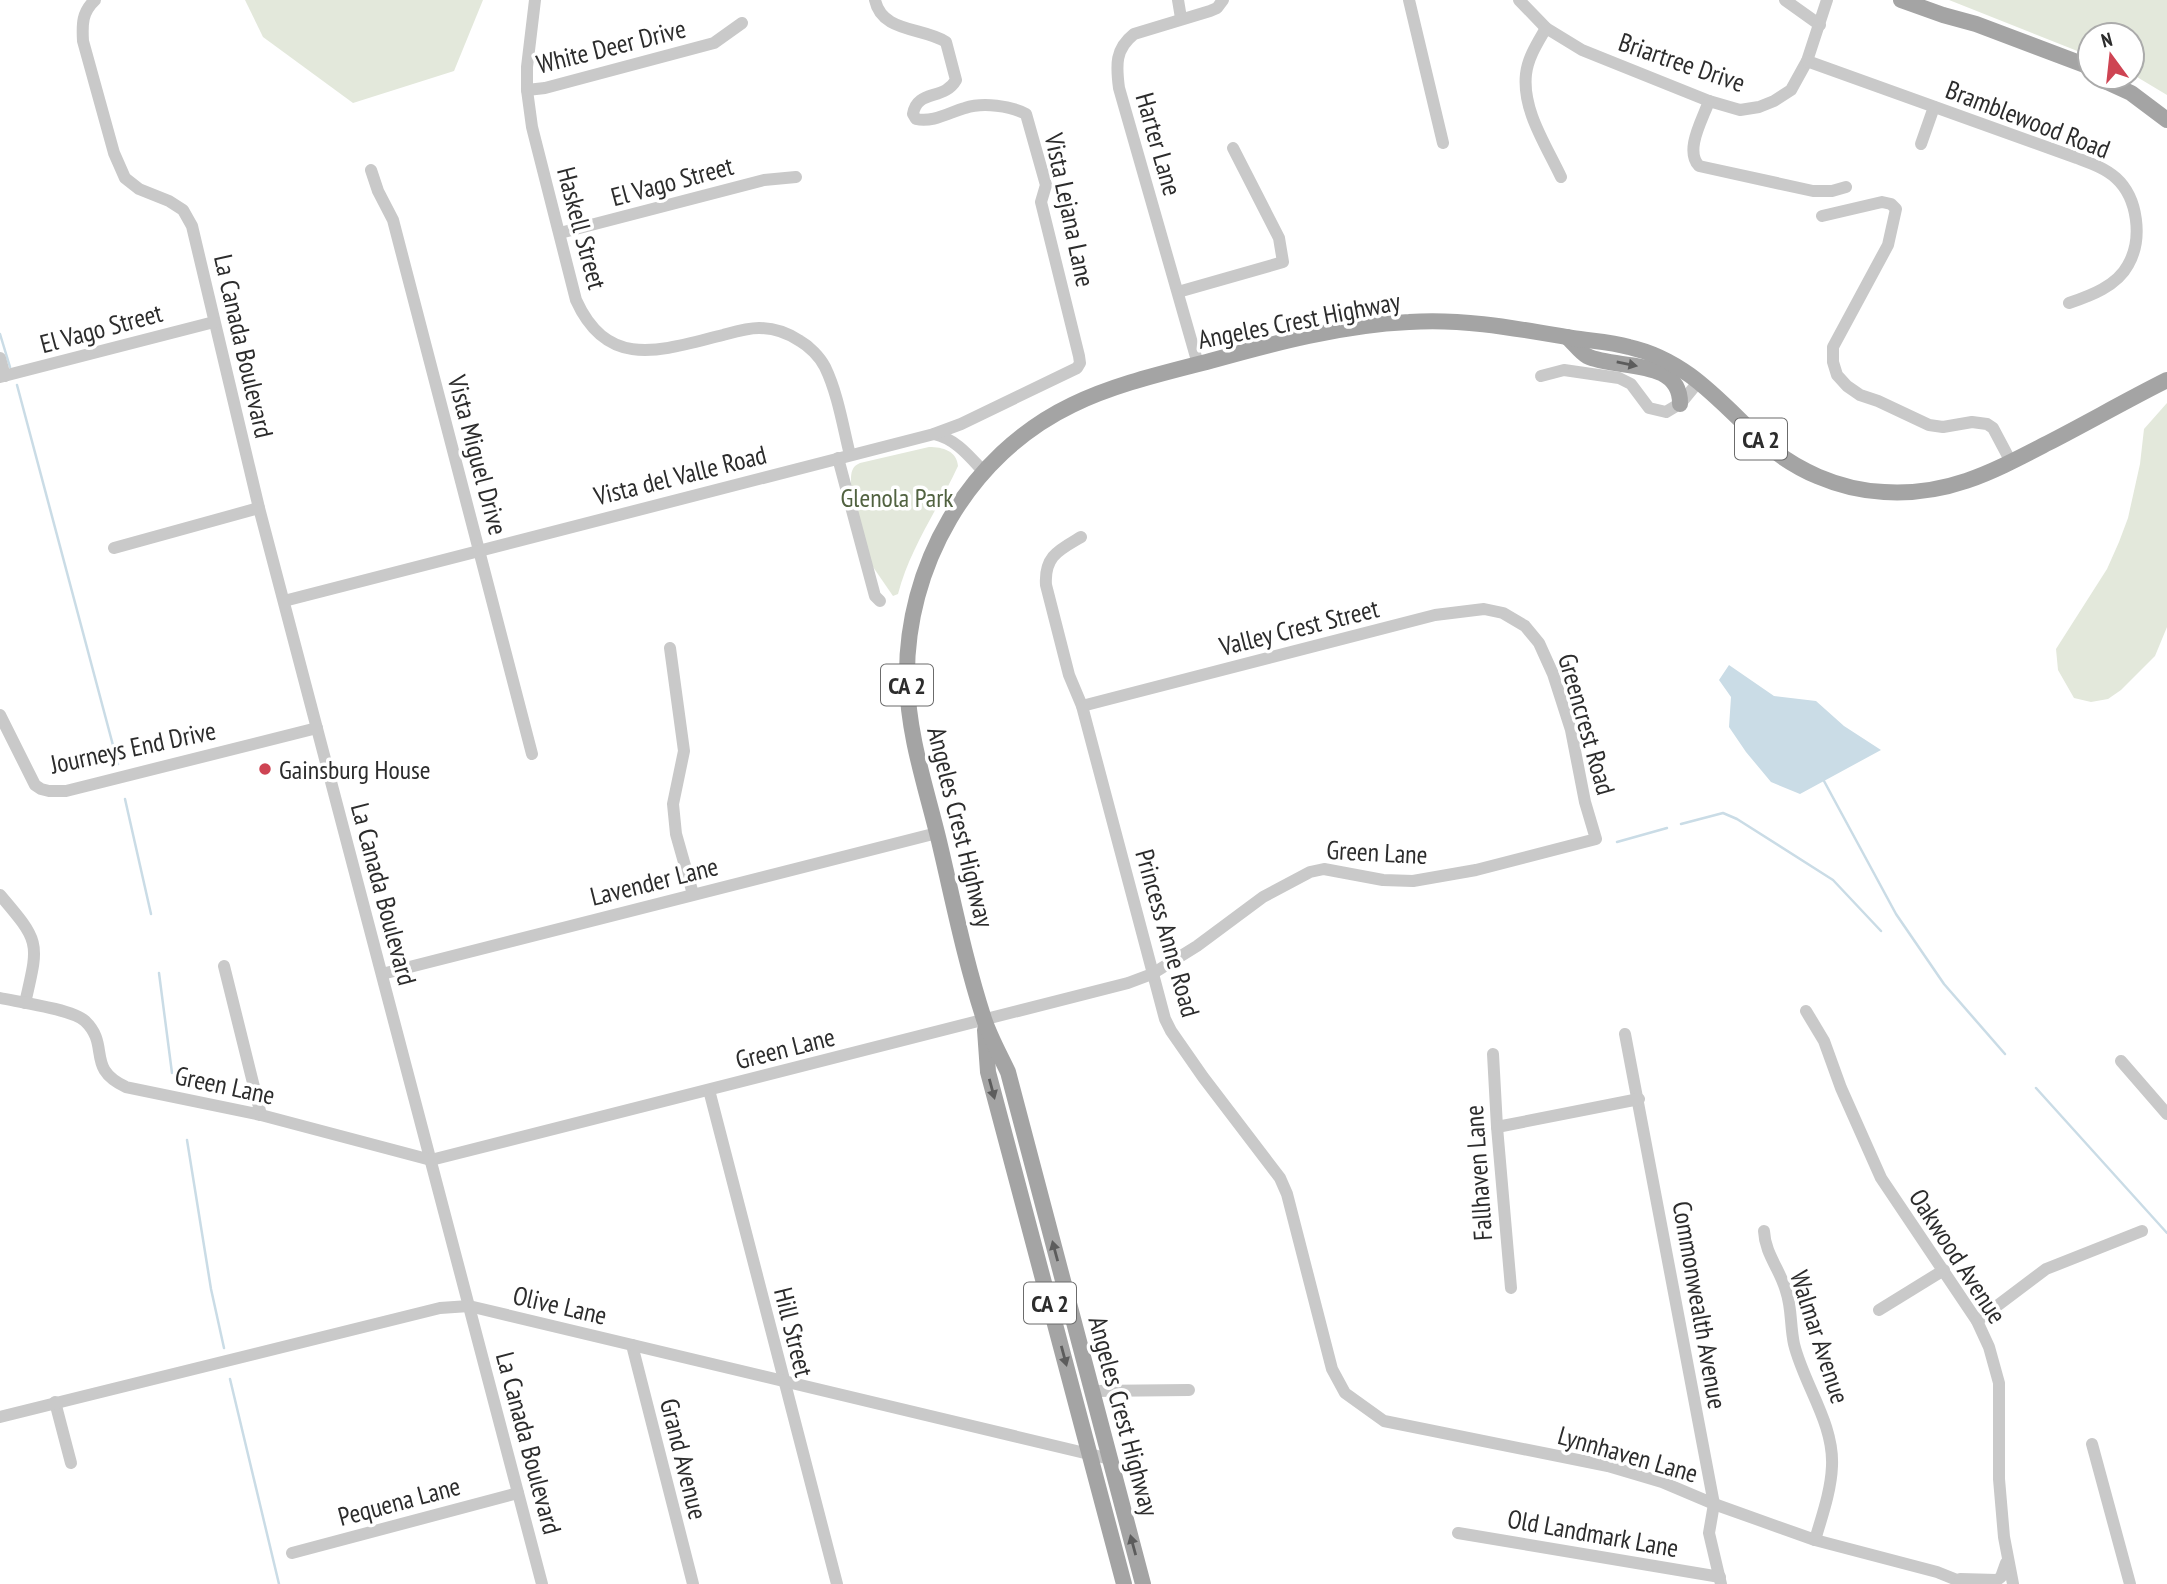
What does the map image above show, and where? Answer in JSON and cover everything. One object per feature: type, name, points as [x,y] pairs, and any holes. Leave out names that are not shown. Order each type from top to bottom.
[{"type":"main road","points":[[1900,0],[1976,24],[2076,62]]},
{"type":"main road","points":[[1943,15],[1974,32],[2076,70]]},
{"type":"main road","points":[[2127,91],[2167,120]]},
{"type":"main road","points":[[2145,91],[2167,106]]},
{"type":"main road","name":"Angeles Crest Highway","points":[[1143,1584],[1008,1072],[985,1021],[915,750],[911,723],[907,682],[911,617],[937,539],[958,504],[984,472],[1028,433],[1071,405],[1110,390],[1302,338],[1355,328],[1420,321],[1454,322],[1567,337],[1629,346],[1656,355],[1678,365],[1699,381],[1776,452],[1814,475],[1851,488],[1876,492],[1929,492],[1972,481],[2011,463],[2165,378]]},
{"type":"main road","points":[[1567,337],[1587,356],[1642,367],[1673,380],[1680,391],[1680,404]]},
{"type":"main road","name":"Angeles Crest Highway","points":[[985,1021],[988,1072],[1124,1584]]},
{"type":"street","name":"Haskell Street","points":[[535,0],[527,90],[533,127],[576,300],[583,316],[605,340],[620,348],[656,351],[759,328],[775,330],[804,343],[825,368],[875,596],[880,601]]},
{"type":"street","name":"Vista Lejana Lane","points":[[875,0],[886,19],[901,27],[946,42],[956,80],[951,88],[942,94],[922,98],[914,106],[913,114],[916,119],[925,121],[970,106],[1014,108],[1026,114],[1046,185],[1041,202],[1079,356],[1080,363],[1077,368]]},
{"type":"street","points":[[1178,0],[1181,18]]},
{"type":"street","name":"Harter Lane","points":[[1198,364],[1119,88],[1118,53],[1124,42],[1134,34],[1210,11],[1217,8],[1223,0]]},
{"type":"street","points":[[1409,0],[1443,143]]},
{"type":"street","name":"Briartree Drive","points":[[1519,0],[1546,28],[1582,50],[1709,101],[1740,110],[1759,107],[1791,90],[1807,61],[1827,0]]},
{"type":"street","points":[[1785,0],[1820,25]]},
{"type":"street","name":"La Canada Boulevard","points":[[91,4],[82,22],[83,41],[114,153],[125,178],[169,201],[188,216],[259,508],[542,1584]]},
{"type":"street","name":"White Deer Drive","points":[[527,90],[544,88],[714,43],[742,23]]},
{"type":"street","points":[[1546,28],[1532,53],[1526,72],[1526,91],[1529,108],[1561,177]]},
{"type":"street","name":"Bramblewood Road","points":[[1807,61],[2099,167],[2116,179],[2128,195],[2136,215],[2136,231],[2128,266],[2104,288],[2069,303]]},
{"type":"street","points":[[1709,101],[1693,147],[1693,160],[1699,166],[1813,191],[1832,191],[1846,187]]},
{"type":"street","points":[[1921,144],[1934,107]]},
{"type":"street","points":[[1178,292],[1283,262],[1279,238],[1233,148]]},
{"type":"street","name":"Vista Miguel Drive","points":[[371,170],[393,220],[532,754]]},
{"type":"street","name":"El Vago Street","points":[[560,233],[764,180],[796,177]]},
{"type":"street","points":[[1822,216],[1888,202],[1896,209],[1888,245],[1833,347],[1833,362],[1837,375],[1860,395],[1929,425],[1943,428],[1972,422],[1987,424],[1993,428],[2011,463]]},
{"type":"street","name":"El Vago Street","points":[[3,377],[214,322]]},
{"type":"street","points":[[0,358],[3,377]]},
{"type":"street","name":"Vista del Valle Road","points":[[284,601],[934,433],[961,424],[1077,368]]},
{"type":"street","points":[[1541,376],[1564,370],[1619,378],[1631,384],[1649,408],[1666,412],[1680,404],[1699,381]]},
{"type":"street","points":[[934,433],[959,445],[984,472]]},
{"type":"street","points":[[114,548],[259,508]]},
{"type":"street","name":"Princess Anne Road","points":[[1081,537],[1059,551],[1045,570],[1046,585],[1069,675],[1082,706],[1152,974],[1171,1031],[1280,1178],[1291,1209],[1332,1369]]},
{"type":"street","name":"Valley Crest Street","points":[[1082,706],[1435,615],[1483,609],[1503,613],[1525,626]]},
{"type":"street","name":"Greencrest Road","points":[[1525,626],[1546,654],[1553,674],[1571,730],[1596,839]]},
{"type":"street","points":[[670,648],[684,751],[673,804],[676,834],[693,894]]},
{"type":"street","name":"Journeys End Drive","points":[[0,715],[35,785],[49,792],[66,791],[317,728]]},
{"type":"street","name":"Lavender Lane","points":[[382,974],[937,833]]},
{"type":"street","name":"Green Lane","points":[[0,998],[70,1014],[86,1022],[95,1034],[103,1070],[111,1080],[126,1087],[261,1115],[431,1160],[1128,983],[1152,974],[1197,946],[1280,886],[1310,872],[1324,869],[1383,880],[1413,881],[1476,870],[1596,839]]},
{"type":"street","points":[[0,895],[33,937],[34,962],[25,1003]]},
{"type":"street","points":[[224,966],[261,1115]]},
{"type":"street","name":"Oakwood Avenue","points":[[1805,1011],[1824,1041],[1841,1088],[1881,1178],[1977,1321],[1989,1348],[1999,1383],[1999,1479],[2007,1555],[2013,1584]]},
{"type":"street","name":"Commonwealth Avenue","points":[[1625,1034],[1714,1504],[1709,1533],[1720,1581]]},
{"type":"street","name":"Fallhaven Lane","points":[[1493,1054],[1510,1288]]},
{"type":"street","points":[[2121,1061],[2167,1113]]},
{"type":"street","name":"Hill Street","points":[[709,1090],[837,1584]]},
{"type":"street","points":[[1497,1127],[1639,1099]]},
{"type":"street","name":"Walmar Avenue","points":[[1764,1231],[1764,1242],[1786,1289],[1793,1342],[1829,1437],[1832,1466],[1815,1540]]},
{"type":"street","points":[[1977,1321],[2046,1269],[2142,1231]]},
{"type":"street","points":[[1879,1310],[1944,1270]]},
{"type":"street","name":"Olive Lane","points":[[0,1417],[440,1308],[469,1306],[1110,1459]]},
{"type":"street","name":"Grand Avenue","points":[[632,1345],[692,1584]]},
{"type":"street","name":"Lynnhaven Lane","points":[[1332,1369],[1345,1393],[1384,1421],[1608,1466],[1662,1482],[1714,1504],[1815,1540],[1964,1582],[1997,1580],[2005,1570],[2007,1555]]},
{"type":"street","points":[[1092,1391],[1189,1390]]},
{"type":"street","points":[[55,1402],[71,1463]]},
{"type":"street","points":[[2092,1444],[2130,1584]]},
{"type":"street","name":"Pequena Lane","points":[[292,1553],[518,1493]]},
{"type":"street","name":"Old Landmark Lane","points":[[1458,1533],[1720,1581]]},
{"type":"green space","points":[[245,0],[483,0],[454,71],[353,103],[263,37]]},
{"type":"green space","points":[[1949,0],[2167,0],[2167,95],[2146,82],[2146,21],[2076,21],[2076,50]]},
{"type":"green space","points":[[2167,403],[2167,627],[2155,656],[2121,690],[2108,699],[2091,702],[2074,698],[2058,670],[2056,649],[2107,569],[2128,518],[2140,464],[2144,429]]},
{"type":"green space","name":"Glenola Park","points":[[929,447],[952,453],[958,466],[917,545],[898,594],[893,596],[871,564],[851,485],[852,472],[860,463]]},
{"type":"water","points":[[1729,665],[1774,696],[1816,701],[1844,726],[1881,750],[1800,794],[1771,782],[1729,727],[1731,697],[1719,680]]},
{"type":"waterway","points":[[0,334],[10,367]]},
{"type":"waterway","points":[[17,385],[118,764]]},
{"type":"waterway","points":[[1824,781],[1896,914],[1944,984],[2005,1054]]},
{"type":"waterway","points":[[125,799],[151,914]]},
{"type":"waterway","points":[[1681,824],[1723,813],[1737,819],[1833,880],[1881,931]]},
{"type":"waterway","points":[[1617,842],[1667,828]]},
{"type":"waterway","points":[[159,973],[172,1073]]},
{"type":"waterway","points":[[2036,1088],[2167,1233]]},
{"type":"waterway","points":[[187,1140],[211,1289],[224,1348]]},
{"type":"waterway","points":[[230,1379],[279,1584]]},
{"type":"place","name":"Gainsburg House","points":[[265,769]]}]
